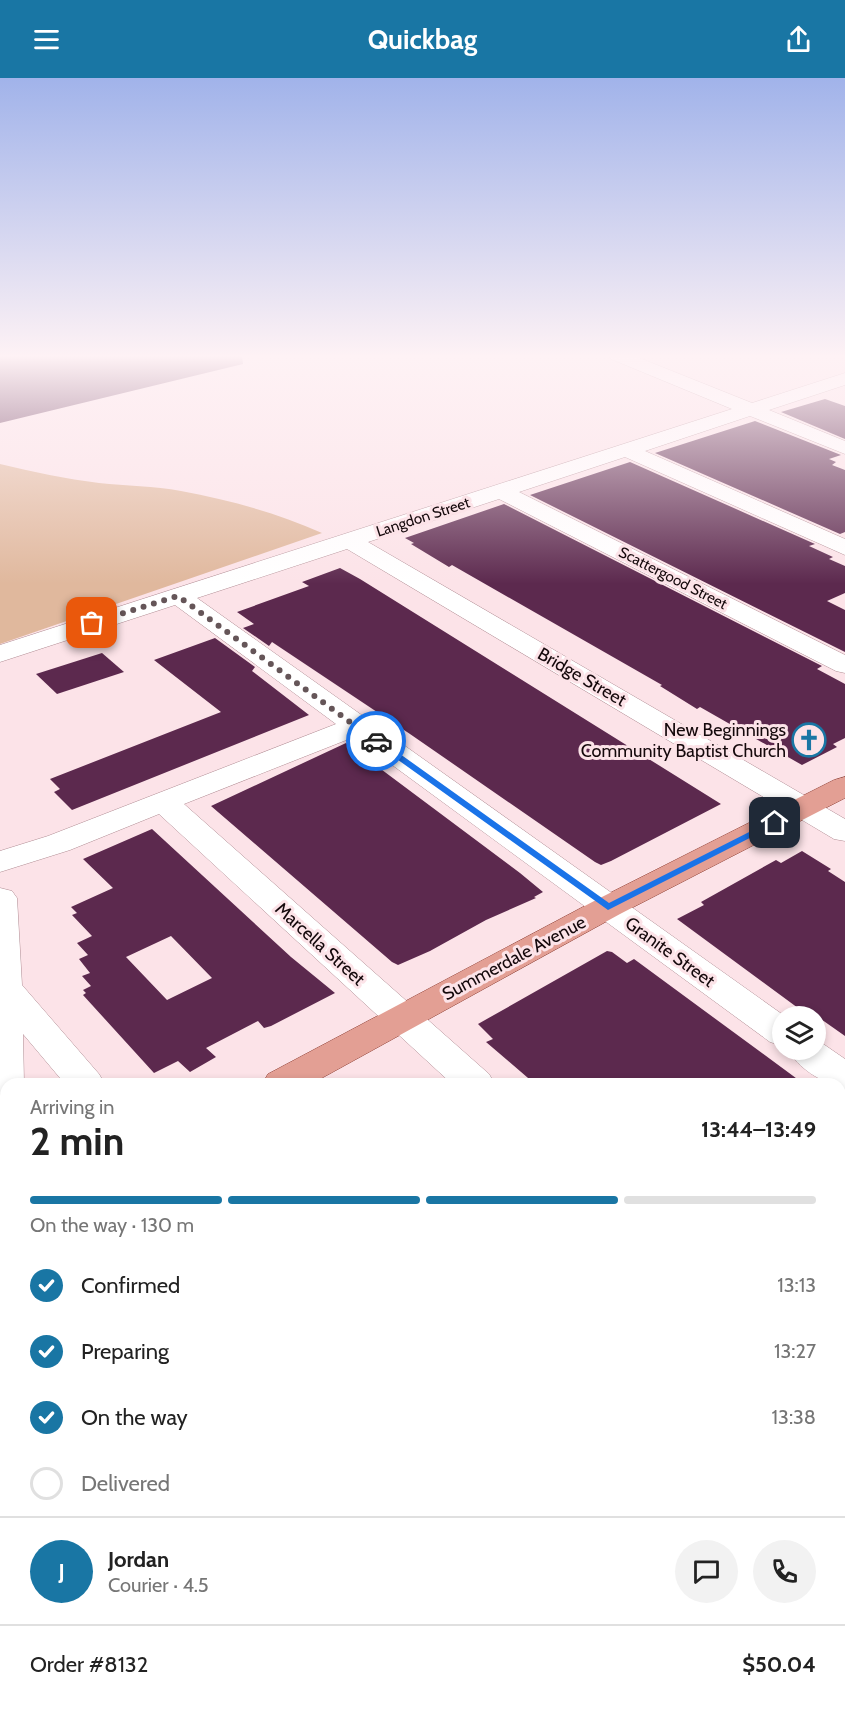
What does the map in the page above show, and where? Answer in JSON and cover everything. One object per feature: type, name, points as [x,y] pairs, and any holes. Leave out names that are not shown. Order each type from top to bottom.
[{"type":"main road","name":"Summerdale Avenue","points":[[292,1078],[608,907],[845,786]]},
{"type":"street","name":"Langdon Street","points":[[0,654],[684,431]]},
{"type":"street","points":[[803,431],[845,448]]},
{"type":"street","points":[[626,450],[845,548]]},
{"type":"street","name":"Scattergood Street","points":[[500,491],[845,665]]},
{"type":"street","name":"Bridge Street","points":[[350,541],[845,832]]},
{"type":"street","name":"Granite Street","points":[[178,596],[772,1025]]},
{"type":"street","points":[[0,862],[59,843],[164,803],[355,726]]},
{"type":"street","name":"Marcella Street","points":[[164,803],[469,1078]]},
{"type":"street","points":[[0,898],[5,1078]]},
{"type":"street","points":[[4,988],[81,1078]]},
{"type":"street","points":[[821,1060],[845,1078]]},
{"type":"shaded area","points":[[0,464],[99,483],[181,491],[271,513],[322,533],[0,644]]},
{"type":"building","points":[[723,431],[781,431],[841,455],[829,459],[836,462],[832,465],[845,470],[845,532],[840,534],[655,453]]},
{"type":"building","points":[[827,431],[845,431],[845,439]]},
{"type":"building","points":[[630,462],[815,544],[809,546],[833,557],[829,559],[845,566],[845,593],[827,601],[845,610],[845,652],[530,495]]},
{"type":"building","points":[[504,504],[822,666],[817,669],[845,684],[845,738],[833,744],[837,747],[802,765],[700,707],[697,709],[660,686],[662,685],[452,565],[449,567],[405,538]]},
{"type":"building","points":[[340,568],[721,804],[611,861],[601,865],[595,862],[272,642],[269,646],[243,628],[254,624],[237,612],[309,586],[302,582]]},
{"type":"building","points":[[215,638],[255,667],[252,671],[309,715],[72,810],[54,792],[60,789],[50,779],[221,712],[154,660]]},
{"type":"building","points":[[102,653],[124,672],[57,694],[36,674]]},
{"type":"building","points":[[346,743],[543,892],[534,897],[536,898],[486,920],[430,951],[398,965],[211,806]]},
{"type":"building","points":[[152,829],[291,957],[335,993],[271,1026],[264,1028],[258,1021],[206,1048],[216,1057],[190,1072],[178,1061],[154,1073],[83,995],[86,993],[83,990],[91,986],[82,976],[90,973],[79,959],[88,955],[77,943],[92,936],[72,915],[77,913],[71,907],[113,888],[83,859]],"holes":[[[171,936],[212,978],[167,1000],[126,957]]]},
{"type":"building","points":[[802,851],[831,869],[828,871],[845,882],[845,1036],[826,1023],[826,1006],[795,1006],[677,919],[704,905],[701,902],[776,860],[781,863]]},
{"type":"building","points":[[607,951],[627,963],[634,959],[796,1078],[528,1078],[486,1042],[493,1039],[478,1024]]},
{"type":"way so far","points":[[92,623],[178,596],[376,741]]},
{"type":"place","name":"New Beginnings Community Baptist Church","points":[[809,740]]},
{"type":"route","points":[[376,741],[608,907],[775,823]]}]
